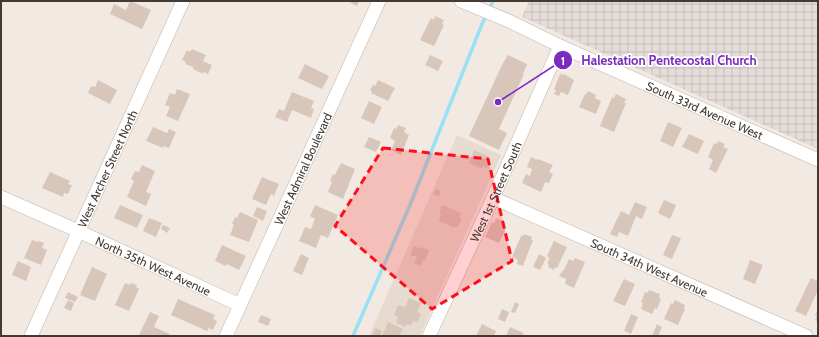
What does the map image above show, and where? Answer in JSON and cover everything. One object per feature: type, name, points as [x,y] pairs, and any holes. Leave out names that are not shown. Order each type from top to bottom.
[{"type":"street","name":"West Archer Street North","points":[[32,336],[78,231],[183,1]]},
{"type":"street","name":"West Admiral Boulevard","points":[[226,336],[379,1]]},
{"type":"street","name":"South 33rd Avenue West","points":[[466,3],[818,160]]},
{"type":"street","name":"West 1st Street South","points":[[429,336],[493,198],[560,46]]},
{"type":"street","name":"North 35th West Avenue","points":[[1,197],[240,305]]},
{"type":"street","name":"South 34th West Avenue","points":[[493,198],[806,336]]},
{"type":"highlighted area","points":[[383,148],[488,159],[512,261],[432,309],[335,226]]},
{"type":"shaded area","points":[[529,1],[818,1],[818,149],[522,17]]},
{"type":"shaded area","points":[[457,135],[501,155],[420,336],[369,336]]},
{"type":"building","points":[[130,1],[151,10],[142,29],[110,14],[114,4],[126,10]]},
{"type":"building","points":[[347,1],[359,1],[357,6]]},
{"type":"building","points":[[435,16],[444,20],[442,24],[444,25],[434,46],[420,40],[431,18],[434,20]]},
{"type":"building","points":[[192,49],[206,55],[203,61],[212,65],[208,74],[203,72],[203,74],[193,69],[193,67],[185,64],[186,62],[182,60],[187,50],[190,52]]},
{"type":"building","points":[[430,55],[443,61],[438,71],[425,65]]},
{"type":"building","points":[[508,55],[527,64],[524,74],[499,129],[507,133],[499,150],[469,136]]},
{"type":"building","points":[[305,64],[329,76],[322,89],[298,78]]},
{"type":"building","points":[[560,74],[564,74],[574,80],[568,95],[561,92],[559,96],[554,94],[556,90],[554,89]]},
{"type":"building","points":[[98,80],[117,90],[110,104],[88,93],[91,86],[95,87]]},
{"type":"building","points":[[378,80],[395,88],[388,101],[371,93],[372,91],[370,90],[373,85],[375,86]]},
{"type":"building","points":[[177,89],[190,94],[178,121],[166,116],[170,107],[165,105],[170,93],[175,95]]},
{"type":"building","points":[[588,91],[596,95],[595,98],[601,101],[596,114],[579,107]]},
{"type":"building","points":[[292,92],[314,101],[311,108],[314,109],[311,118],[292,110],[287,122],[275,117],[279,109],[284,111]]},
{"type":"building","points":[[616,94],[626,99],[624,103],[626,103],[614,132],[600,126],[612,97],[614,98]]},
{"type":"building","points":[[369,101],[382,107],[374,124],[361,118]]},
{"type":"building","points":[[668,122],[682,128],[673,147],[660,141]]},
{"type":"building","points":[[398,125],[406,128],[404,132],[409,135],[401,155],[391,150],[395,141],[390,138],[394,128],[396,129]]},
{"type":"building","points":[[153,127],[167,133],[169,129],[176,132],[169,148],[163,146],[163,148],[146,141]]},
{"type":"building","points":[[689,134],[704,141],[698,154],[682,147]]},
{"type":"building","points":[[369,137],[381,142],[376,152],[364,147]]},
{"type":"building","points":[[718,141],[725,144],[723,147],[728,149],[716,173],[709,169],[713,160],[708,157],[714,143],[717,144]]},
{"type":"building","points":[[474,150],[488,156],[486,159],[490,160],[487,168],[483,166],[482,169],[469,163]]},
{"type":"building","points":[[531,157],[553,165],[549,172],[553,174],[549,183],[545,182],[541,192],[522,183],[526,174],[530,176],[532,169],[527,167]]},
{"type":"building","points":[[341,163],[355,169],[343,199],[328,192],[333,174],[335,175]]},
{"type":"building","points":[[142,165],[155,171],[146,192],[151,194],[146,206],[127,197],[134,181],[131,179],[135,171],[139,172]]},
{"type":"building","points":[[50,172],[70,181],[68,184],[72,185],[68,194],[64,193],[63,197],[42,188]]},
{"type":"building","points":[[262,177],[279,184],[274,196],[271,194],[266,205],[252,199]]},
{"type":"building","points":[[436,189],[441,191],[439,196],[433,194]]},
{"type":"building","points":[[664,200],[676,205],[670,219],[658,213]]},
{"type":"building","points":[[635,202],[647,207],[642,219],[636,216],[628,236],[619,232],[617,237],[610,234],[621,211],[629,215]]},
{"type":"building","points":[[120,205],[143,215],[137,228],[114,218]]},
{"type":"building","points":[[315,205],[338,215],[328,238],[321,235],[316,248],[299,241],[305,227],[311,229],[315,219],[310,216]]},
{"type":"building","points":[[442,205],[461,213],[459,217],[462,218],[458,227],[455,226],[455,228],[439,221],[441,214],[439,213]]},
{"type":"building","points":[[257,207],[267,211],[263,221],[253,216]]},
{"type":"building","points":[[240,212],[258,220],[249,242],[230,235],[235,217],[237,218]]},
{"type":"building","points":[[149,218],[162,223],[156,237],[143,231]]},
{"type":"building","points":[[496,218],[505,222],[503,227],[506,228],[499,243],[485,237],[492,222],[494,223]]},
{"type":"building","points":[[163,225],[170,228],[167,233],[161,229]]},
{"type":"building","points":[[524,234],[532,237],[531,240],[533,240],[523,266],[517,264],[518,260],[512,257],[521,236]]},
{"type":"building","points":[[672,235],[681,238],[672,259],[663,255]]},
{"type":"building","points":[[32,240],[44,243],[42,248],[47,250],[41,265],[24,258]]},
{"type":"building","points":[[554,241],[567,247],[557,268],[555,267],[554,270],[548,267],[549,264],[547,263],[550,258],[547,256]]},
{"type":"building","points":[[222,245],[246,256],[239,270],[227,264],[226,266],[215,261]]},
{"type":"building","points":[[414,246],[420,249],[421,247],[429,250],[425,261],[423,260],[420,266],[414,263],[417,257],[410,255]]},
{"type":"building","points":[[301,254],[309,258],[302,275],[293,271]]},
{"type":"building","points":[[539,254],[546,258],[540,270],[533,267]]},
{"type":"building","points":[[575,258],[585,262],[574,288],[565,284],[566,279],[559,276],[564,270],[569,259],[573,261]]},
{"type":"building","points":[[750,260],[763,265],[755,284],[743,279]]},
{"type":"building","points":[[18,261],[31,267],[26,281],[12,275]]},
{"type":"building","points":[[92,267],[107,274],[95,301],[80,295]]},
{"type":"building","points":[[811,278],[818,281],[818,290],[806,316],[795,311]]},
{"type":"building","points":[[624,279],[635,284],[625,306],[613,301]]},
{"type":"building","points":[[125,283],[137,285],[136,287],[139,289],[129,311],[115,305]]},
{"type":"building","points":[[649,290],[660,294],[659,298],[661,299],[657,309],[655,308],[652,314],[641,309],[643,303],[641,302],[645,292],[648,293]]},
{"type":"building","points":[[68,292],[78,297],[75,302],[65,298]]},
{"type":"building","points":[[409,298],[421,303],[417,312],[421,314],[417,323],[413,321],[411,326],[407,324],[405,327],[396,323],[398,317],[394,315],[398,305],[405,307]]},
{"type":"building","points":[[178,299],[215,315],[213,319],[217,321],[213,330],[209,328],[207,331],[171,315]]},
{"type":"building","points":[[68,300],[74,303],[71,311],[64,308]]},
{"type":"building","points":[[675,300],[685,305],[685,309],[678,325],[664,319],[671,303],[673,304]]},
{"type":"building","points":[[515,302],[519,304],[515,313],[511,312]]},
{"type":"building","points":[[502,309],[509,312],[505,322],[498,319]]},
{"type":"building","points":[[818,309],[818,322],[815,320],[817,316],[815,315]]},
{"type":"building","points":[[150,312],[159,316],[154,327],[170,334],[169,336],[139,335]]},
{"type":"building","points":[[631,314],[638,317],[631,334],[624,331]]},
{"type":"building","points":[[261,315],[271,319],[268,326],[258,322]]},
{"type":"building","points":[[388,322],[403,329],[399,336],[382,336]]},
{"type":"building","points":[[482,324],[496,331],[494,336],[476,336]]},
{"type":"building","points":[[657,324],[662,327],[658,336],[652,336]]},
{"type":"building","points":[[510,327],[524,333],[522,336],[506,336]]},
{"type":"building","points":[[375,328],[382,331],[380,336],[372,336]]},
{"type":"waterway","points":[[353,336],[410,205],[482,24],[493,1]]},
{"type":"place","name":"Halestation Pentecostal Church","points":[[498,102]]}]
